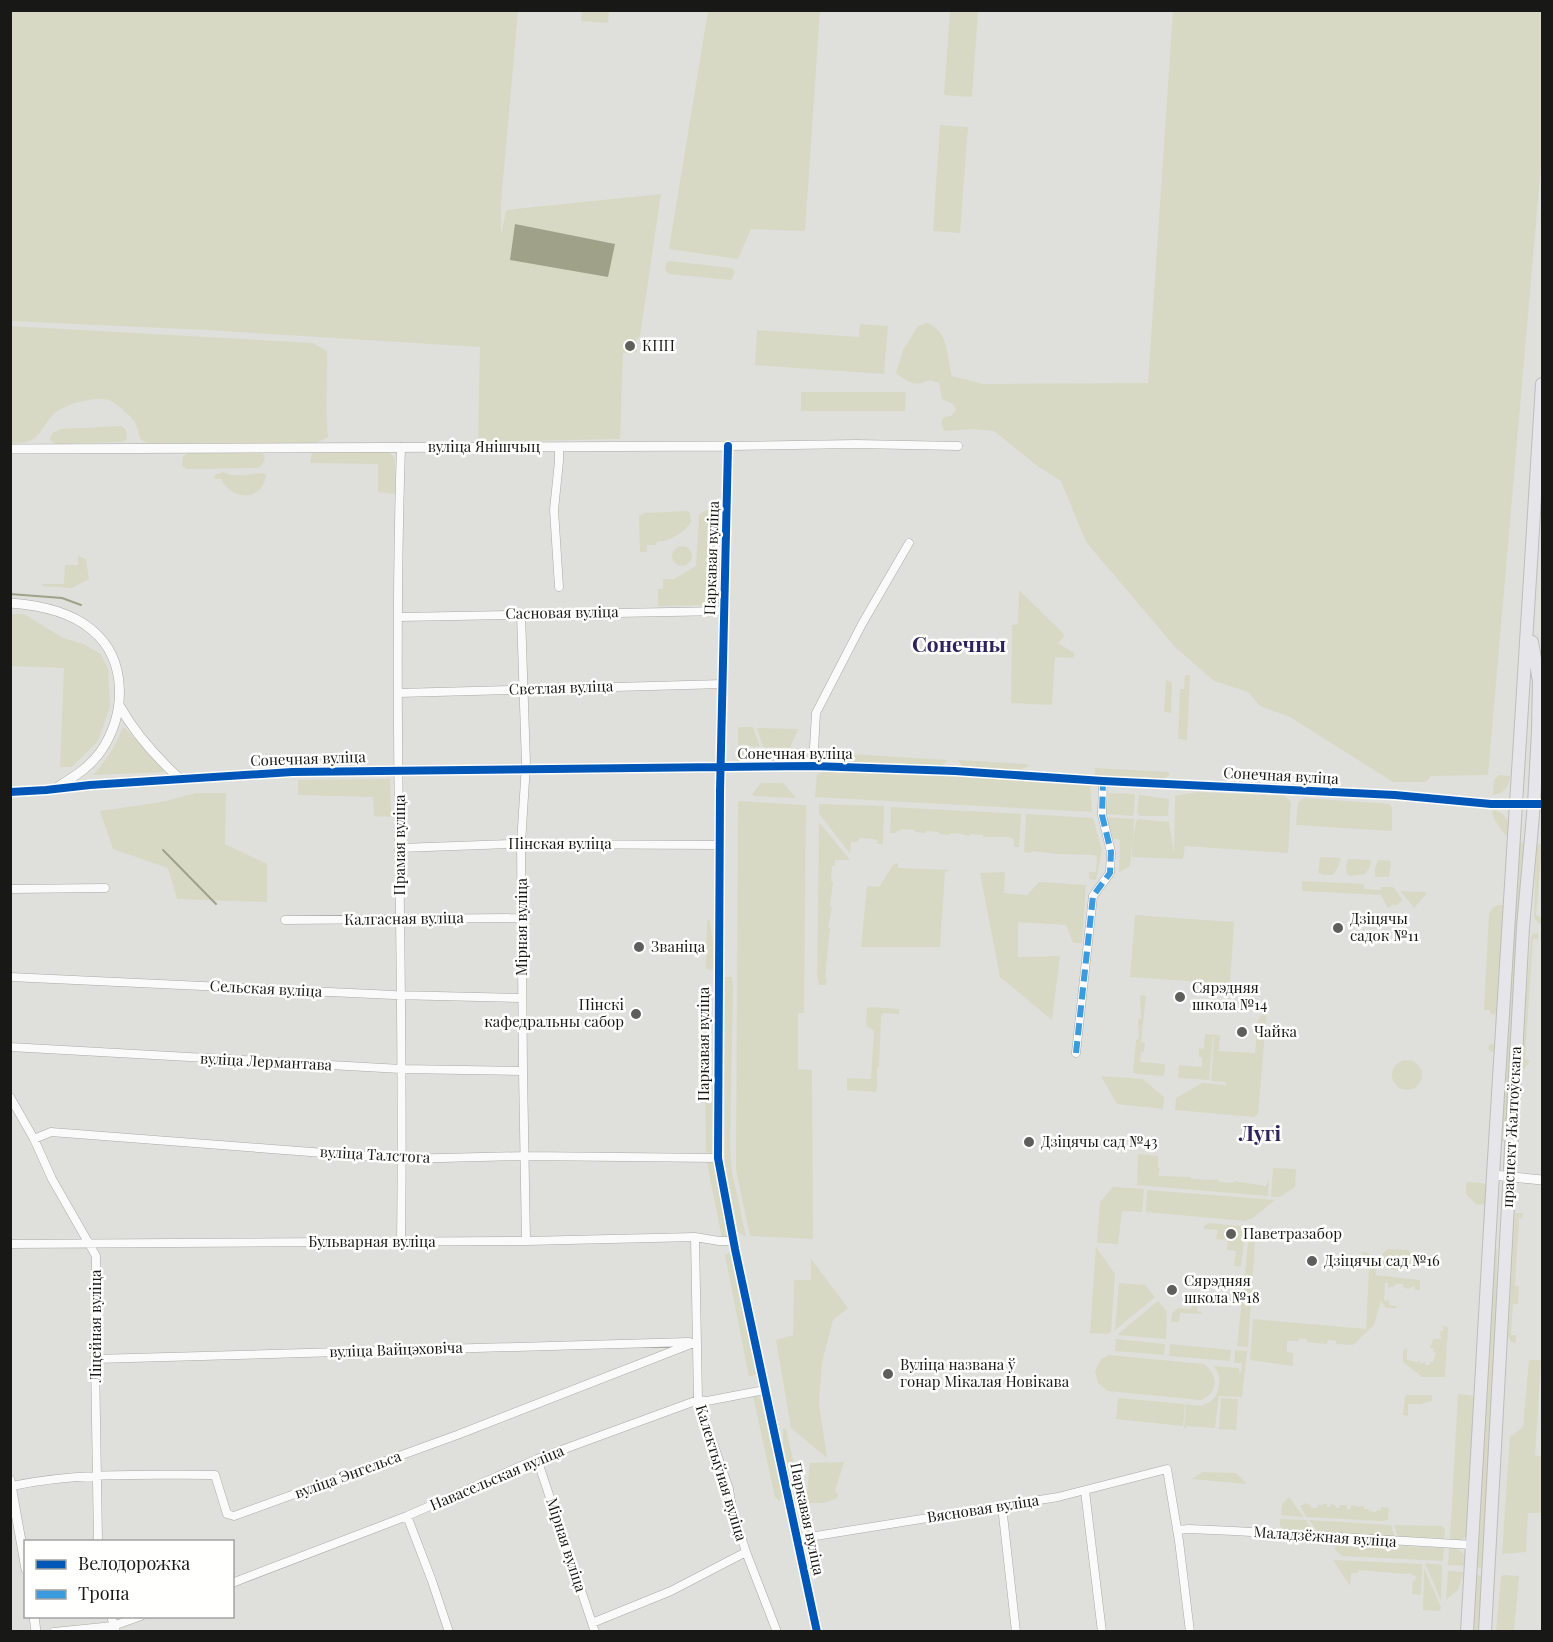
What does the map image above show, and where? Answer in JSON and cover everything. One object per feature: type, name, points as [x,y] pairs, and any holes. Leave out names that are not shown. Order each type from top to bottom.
[{"type":"main road","name":"праспект Жалтоўскага","points":[[1467,1632],[1542,384]]},
{"type":"main road","name":"праспект Жалтоўскага","points":[[1485,1632],[1523,927],[1538,804],[1539,681],[1528,623]]},
{"type":"main road","points":[[1489,1248],[1499,1244],[1505,1258]]},
{"type":"street","name":"вуліца Янішчыц","points":[[10,449],[856,444],[957,446]]},
{"type":"street","name":"Паркавая вуліца","points":[[728,446],[721,768],[718,1158],[796,1539],[818,1632]]},
{"type":"street","name":"Прамая вуліца","points":[[400,1242],[402,1159],[399,693],[401,447]]},
{"type":"street","points":[[559,447],[554,510],[560,587]]},
{"type":"street","points":[[813,766],[816,713],[862,624],[909,543]]},
{"type":"street","points":[[10,603],[44,607],[74,618],[92,630],[107,645],[115,663],[119,683],[119,705],[114,726],[101,751],[82,772],[57,787]]},
{"type":"street","name":"Сасновая вуліца","points":[[399,617],[724,611]]},
{"type":"street","name":"Мірная вуліца","points":[[521,614],[525,769],[521,844],[526,1241]]},
{"type":"street","name":"Светлая вуліца","points":[[399,693],[723,684]]},
{"type":"street","points":[[119,705],[142,741],[180,779]]},
{"type":"street","name":"Сонечная вуліца","points":[[10,792],[292,772],[813,766],[955,771],[1538,804]]},
{"type":"street","points":[[1076,1053],[1093,896],[1110,873],[1111,852],[1102,815],[1103,781]]},
{"type":"street","name":"Пінская вуліца","points":[[400,848],[521,844],[720,845]]},
{"type":"street","points":[[10,889],[105,888]]},
{"type":"street","name":"Калгасная вуліца","points":[[285,920],[523,918]]},
{"type":"street","name":"Сельская вуліца","points":[[10,977],[401,995],[522,998]]},
{"type":"street","name":"вуліца Лермантава","points":[[10,1047],[402,1070],[523,1071]]},
{"type":"street","name":"Ліцейная вуліца","points":[[10,1097],[34,1139],[52,1179],[96,1256],[98,1540]]},
{"type":"street","name":"вуліца Талстога","points":[[34,1139],[51,1132],[402,1159],[525,1156],[718,1158]]},
{"type":"street","points":[[1493,1175],[1542,1180]]},
{"type":"street","name":"Бульварная вуліца","points":[[10,1244],[526,1241],[695,1237],[734,1241]]},
{"type":"street","name":"Калектыўная вуліца","points":[[695,1237],[698,1400],[729,1489],[733,1511],[746,1552],[777,1632]]},
{"type":"street","name":"вуліца Вайцэховіча","points":[[95,1359],[696,1342]]},
{"type":"street","name":"вуліца Энгельса","points":[[11,1483],[98,1475],[215,1475],[227,1514],[234,1516],[456,1435],[696,1342]]},
{"type":"street","name":"Навасельская вуліца","points":[[234,1582],[407,1516],[537,1459],[698,1400],[707,1401],[765,1390]]},
{"type":"street","name":"Мірная вуліца","points":[[537,1459],[595,1632]]},
{"type":"street","name":"Вясновая вуліца","points":[[796,1539],[1085,1491],[1167,1469],[1177,1530]]},
{"type":"street","points":[[11,1483],[24,1558]]},
{"type":"street","points":[[1085,1491],[1102,1632]]},
{"type":"street","points":[[1002,1506],[1016,1632]]},
{"type":"street","points":[[407,1516],[432,1581],[448,1632]]},
{"type":"street","points":[[1177,1530],[1190,1632]]},
{"type":"street","name":"Маладзёжная вуліца","points":[[1177,1530],[1234,1531],[1473,1545]]},
{"type":"street","points":[[592,1623],[671,1591],[746,1552]]},
{"type":"street","points":[[54,1632],[114,1629],[139,1618]]},
{"type":"shaded area","points":[[11,11],[518,11],[501,203],[501,235],[506,210],[661,194],[640,336],[636,340],[637,352],[623,353],[620,439],[478,442],[480,347],[207,330],[11,321]]},
{"type":"shaded area","points":[[582,11],[609,11],[608,23],[581,21]]},
{"type":"shaded area","points":[[708,11],[820,11],[805,231],[751,229],[738,259],[669,249]]},
{"type":"shaded area","points":[[950,11],[978,11],[972,97],[944,95]]},
{"type":"shaded area","points":[[1173,11],[1542,11],[1542,154],[1488,775],[1431,776],[1426,782],[1393,782],[1290,717],[1260,706],[1248,692],[1214,681],[1176,648],[1086,542],[1061,481],[1036,465],[994,431],[973,429],[944,431],[941,422],[944,417],[951,416],[956,410],[953,404],[942,399],[939,383],[930,380],[912,383],[896,373],[903,350],[918,326],[928,323],[944,339],[952,376],[983,384],[1148,383]]},
{"type":"shaded area","points":[[940,125],[968,127],[960,233],[933,231]]},
{"type":"shaded area","points":[[515,224],[615,244],[608,277],[510,260]]},
{"type":"shaded area","points":[[669,261],[732,268],[735,272],[731,280],[669,274],[665,270],[666,263]]},
{"type":"shaded area","points":[[860,324],[888,326],[884,374],[755,365],[757,330],[859,337]]},
{"type":"shaded area","points":[[10,326],[313,343],[327,351],[328,437],[317,443],[148,443],[141,440],[131,417],[111,401],[98,399],[64,407],[53,415],[33,439],[11,444]]},
{"type":"shaded area","points":[[801,392],[906,392],[905,411],[801,411]]},
{"type":"shaded area","points":[[122,426],[126,430],[127,439],[122,442],[56,444],[50,440],[52,433],[61,429]]},
{"type":"shaded area","points":[[388,450],[395,459],[395,494],[378,492],[378,464],[310,463],[312,452]]},
{"type":"shaded area","points":[[259,451],[263,453],[265,459],[257,468],[187,469],[182,466],[183,456],[191,452]]},
{"type":"shaded area","points":[[223,472],[234,475],[266,474],[260,490],[251,495],[239,495],[222,482],[222,479],[214,479],[215,475]]},
{"type":"shaded area","points":[[709,510],[708,605],[658,606],[658,589],[663,589],[663,579],[674,579],[696,566],[699,515]]},
{"type":"shaded area","points":[[688,511],[691,522],[685,530],[672,538],[657,542],[656,545],[647,545],[647,552],[640,552],[639,516],[644,513]]},
{"type":"shaded area","points":[[682,546],[689,549],[692,556],[689,563],[682,566],[675,563],[672,556],[675,549]]},
{"type":"shaded area","points":[[78,556],[86,559],[89,579],[72,588],[42,586],[42,584],[64,584],[65,565],[78,565]]},
{"type":"shaded area","points":[[1019,590],[1065,635],[1058,643],[1074,653],[1074,658],[1055,657],[1052,705],[1011,703],[1012,625],[1018,624]]},
{"type":"shaded area","points":[[11,614],[24,614],[63,638],[83,644],[101,654],[108,669],[110,707],[98,741],[72,767],[60,767],[64,668],[11,666]]},
{"type":"shaded area","points":[[1185,675],[1190,675],[1187,740],[1178,739],[1180,689],[1184,689]]},
{"type":"shaded area","points":[[1166,680],[1172,682],[1171,713],[1164,712]]},
{"type":"shaded area","points":[[753,727],[760,747],[738,745],[738,728]]},
{"type":"shaded area","points":[[125,728],[163,769],[163,772],[93,775],[110,754],[122,729]]},
{"type":"shaded area","points":[[757,728],[798,729],[790,748],[763,747]]},
{"type":"shaded area","points":[[740,749],[811,754],[802,762],[737,761],[737,752]]},
{"type":"shaded area","points":[[815,752],[948,760],[942,765],[822,761],[816,757]]},
{"type":"shaded area","points":[[958,760],[1029,766],[1019,770],[962,766]]},
{"type":"shaded area","points":[[1095,768],[1169,772],[1169,775],[1164,780],[1095,776]]},
{"type":"shaded area","points":[[825,771],[910,773],[1090,784],[1092,812],[815,797],[817,774]]},
{"type":"shaded area","points":[[1499,775],[1510,776],[1509,783],[1506,789],[1493,795],[1494,780]]},
{"type":"shaded area","points":[[390,779],[391,817],[374,816],[373,797],[298,795],[298,780]]},
{"type":"shaded area","points":[[761,783],[783,783],[796,798],[754,796],[752,794]]},
{"type":"shaded area","points":[[1197,792],[1285,796],[1291,802],[1288,853],[1185,846],[1183,859],[1132,857],[1132,843],[1130,866],[1119,872],[1120,840],[1110,838],[1104,817],[1134,819],[1133,840],[1138,819],[1169,822],[1174,853],[1175,796]]},
{"type":"shaded area","points":[[196,793],[226,793],[225,844],[267,864],[267,902],[177,899],[168,868],[113,849],[100,811],[162,802]]},
{"type":"shaded area","points":[[1108,793],[1135,794],[1132,816],[1107,814]]},
{"type":"shaded area","points":[[1139,795],[1169,799],[1168,816],[1140,816],[1137,813]]},
{"type":"shaded area","points":[[1305,798],[1389,804],[1392,807],[1392,831],[1296,825],[1298,802]]},
{"type":"shaded area","points":[[738,801],[806,805],[804,1013],[798,1013],[798,1069],[812,1070],[813,1239],[750,1236],[736,1170]]},
{"type":"shaded area","points":[[819,804],[884,806],[883,844],[877,844],[878,841],[874,839],[860,838],[857,842],[851,842],[850,853],[819,814]]},
{"type":"shaded area","points":[[891,807],[1021,814],[1019,847],[1014,847],[1014,839],[1008,837],[950,833],[949,835],[901,829],[896,833],[890,833]]},
{"type":"shaded area","points":[[1492,810],[1507,818],[1510,835],[1505,835],[1494,819]]},
{"type":"shaded area","points":[[1026,814],[1093,818],[1102,850],[1096,880],[1089,879],[1089,872],[1096,872],[1097,857],[1094,855],[1024,852]]},
{"type":"shaded area","points":[[819,822],[850,860],[835,860],[835,866],[832,866],[830,906],[832,907],[828,928],[830,928],[826,985],[819,985],[817,976]]},
{"type":"shaded area","points":[[1519,842],[1526,842],[1510,1141],[1501,1141]]},
{"type":"shaded area","points":[[1536,844],[1542,844],[1536,915],[1542,917],[1542,924],[1534,918]]},
{"type":"shaded area","points":[[1320,857],[1341,858],[1333,875],[1318,873]]},
{"type":"shaded area","points":[[1348,859],[1371,860],[1370,867],[1365,874],[1351,876],[1347,874]]},
{"type":"shaded area","points":[[1378,860],[1391,861],[1389,877],[1375,877]]},
{"type":"shaded area","points":[[898,863],[898,868],[950,870],[945,872],[940,947],[861,947],[867,886],[879,887],[893,865]]},
{"type":"shaded area","points":[[1005,872],[1004,893],[1027,895],[1039,882],[1086,885],[1082,943],[1073,943],[1066,925],[1018,922],[1018,957],[1060,956],[1052,1020],[1000,977],[980,873]]},
{"type":"shaded area","points":[[1302,881],[1364,884],[1364,889],[1381,890],[1381,887],[1393,887],[1403,900],[1388,908],[1381,895],[1302,891]]},
{"type":"shaded area","points":[[1400,891],[1425,892],[1427,893],[1414,908]]},
{"type":"shaded area","points":[[1504,905],[1499,1047],[1491,1052],[1488,1048],[1491,1044],[1496,1044],[1497,1015],[1484,1010],[1489,914],[1493,907]]},
{"type":"shaded area","points":[[1135,915],[1234,922],[1230,984],[1130,977]]},
{"type":"shaded area","points":[[709,919],[713,941],[713,970],[706,969],[707,921]]},
{"type":"shaded area","points":[[1538,933],[1538,939],[1533,939],[1525,1059],[1529,1062],[1521,1074],[1531,937]]},
{"type":"shaded area","points":[[725,977],[732,977],[733,987],[730,1148],[732,1172],[746,1237],[738,1232],[725,1162]]},
{"type":"shaded area","points":[[1140,995],[1146,996],[1141,1042],[1145,1043],[1140,1062],[1165,1064],[1164,1076],[1133,1072],[1136,1040],[1139,1038],[1138,1019],[1141,1018]]},
{"type":"shaded area","points":[[867,1008],[899,1009],[899,1014],[883,1013],[881,1017],[876,1092],[847,1090],[847,1078],[871,1079],[874,1031],[866,1026]]},
{"type":"shaded area","points":[[1267,1009],[1258,1114],[1254,1117],[1175,1110],[1176,1098],[1202,1083],[1226,1085],[1225,1082],[1211,1081],[1213,1036],[1209,1080],[1178,1078],[1179,1065],[1202,1067],[1199,1048],[1204,1049],[1205,1034],[1220,1035],[1219,1051],[1255,1053],[1258,1020]]},
{"type":"shaded area","points":[[1407,1060],[1417,1065],[1422,1075],[1417,1085],[1407,1090],[1397,1085],[1392,1075],[1397,1065]]},
{"type":"shaded area","points":[[1101,1076],[1143,1079],[1164,1097],[1163,1109],[1117,1104]]},
{"type":"shaded area","points":[[705,1084],[711,1085],[713,1089],[712,1154],[706,1151]]},
{"type":"shaded area","points":[[1138,1154],[1158,1156],[1158,1168],[1161,1168],[1159,1176],[1191,1177],[1191,1179],[1233,1183],[1234,1181],[1266,1186],[1269,1179],[1268,1196],[1137,1185]]},
{"type":"shaded area","points":[[707,1163],[714,1164],[728,1237],[722,1238]]},
{"type":"shaded area","points":[[1273,1168],[1296,1169],[1295,1187],[1280,1197],[1271,1197]]},
{"type":"shaded area","points":[[1466,1182],[1483,1183],[1489,1188],[1488,1205],[1476,1204],[1466,1194]]},
{"type":"shaded area","points":[[1113,1187],[1144,1189],[1142,1212],[1122,1211],[1118,1244],[1097,1243],[1100,1202]]},
{"type":"shaded area","points":[[1147,1190],[1275,1200],[1253,1218],[1245,1221],[1146,1212]]},
{"type":"shaded area","points":[[1515,1213],[1523,1213],[1522,1218],[1519,1218],[1515,1286],[1519,1286],[1518,1304],[1513,1304],[1511,1335],[1516,1335],[1514,1343],[1508,1336]]},
{"type":"shaded area","points":[[1209,1223],[1240,1226],[1245,1231],[1241,1266],[1234,1266],[1236,1251],[1227,1250],[1228,1240],[1216,1239],[1218,1230],[1204,1229],[1204,1226]]},
{"type":"shaded area","points":[[1256,1228],[1248,1347],[1237,1346],[1249,1231]]},
{"type":"shaded area","points":[[1096,1247],[1115,1274],[1111,1332],[1108,1334],[1090,1333]]},
{"type":"shaded area","points":[[1493,1248],[1497,1250],[1496,1341],[1482,1568],[1475,1567]]},
{"type":"shaded area","points":[[1387,1249],[1407,1250],[1413,1253],[1412,1265],[1398,1270],[1383,1266],[1382,1255]]},
{"type":"shaded area","points":[[1361,1252],[1369,1253],[1368,1264],[1375,1265],[1376,1275],[1420,1280],[1420,1290],[1415,1290],[1414,1286],[1408,1289],[1403,1287],[1403,1284],[1396,1284],[1388,1288],[1388,1283],[1385,1283],[1384,1301],[1389,1300],[1389,1305],[1396,1306],[1396,1308],[1386,1308],[1381,1301],[1374,1325],[1353,1345],[1336,1344],[1336,1341],[1328,1340],[1327,1344],[1307,1342],[1307,1339],[1299,1338],[1298,1341],[1287,1341],[1287,1352],[1293,1353],[1293,1366],[1250,1360],[1253,1319],[1366,1329],[1369,1270]]},
{"type":"shaded area","points":[[730,1253],[756,1374],[749,1377],[725,1255]]},
{"type":"shaded area","points":[[811,1259],[848,1308],[833,1320],[822,1362],[819,1403],[827,1458],[791,1428],[776,1340],[793,1335],[794,1280],[811,1280]]},
{"type":"shaded area","points":[[1119,1283],[1145,1285],[1155,1297],[1115,1330]]},
{"type":"shaded area","points":[[1194,1299],[1198,1299],[1197,1311],[1202,1314],[1180,1313],[1179,1322],[1171,1322],[1172,1313],[1178,1308],[1191,1309]]},
{"type":"shaded area","points":[[1158,1301],[1167,1312],[1166,1339],[1117,1335]]},
{"type":"shaded area","points":[[1443,1326],[1448,1327],[1445,1377],[1422,1377],[1403,1362],[1403,1351],[1407,1348],[1407,1360],[1417,1362],[1420,1360],[1420,1364],[1425,1362],[1425,1365],[1429,1365],[1433,1362],[1436,1353],[1430,1345],[1433,1339],[1441,1339],[1440,1331],[1443,1331]]},
{"type":"shaded area","points":[[1116,1339],[1165,1344],[1164,1355],[1115,1351]]},
{"type":"shaded area","points":[[1170,1344],[1231,1350],[1230,1361],[1169,1356]]},
{"type":"shaded area","points":[[1235,1350],[1247,1351],[1242,1397],[1219,1396],[1215,1428],[1187,1426],[1184,1428],[1186,1404],[1204,1405],[1215,1397],[1219,1386],[1219,1375],[1213,1366],[1239,1368],[1241,1372],[1242,1363],[1234,1363]]},
{"type":"shaded area","points":[[1109,1355],[1204,1364],[1214,1378],[1213,1388],[1207,1397],[1201,1400],[1108,1391],[1098,1383],[1095,1371],[1101,1359]]},
{"type":"shaded area","points":[[1529,1360],[1541,1360],[1535,1455],[1542,1457],[1542,1513],[1528,1513],[1526,1552],[1502,1554],[1510,1437],[1523,1427]]},
{"type":"shaded area","points":[[1458,1394],[1475,1398],[1467,1535],[1462,1540],[1450,1539]]},
{"type":"shaded area","points":[[1407,1395],[1432,1395],[1432,1401],[1423,1404],[1408,1404],[1408,1416],[1403,1415]]},
{"type":"shaded area","points":[[753,1396],[761,1400],[782,1496],[779,1501],[775,1497]]},
{"type":"shaded area","points":[[1118,1398],[1185,1404],[1183,1426],[1116,1419]]},
{"type":"shaded area","points":[[1221,1398],[1238,1399],[1236,1430],[1219,1429]]},
{"type":"shaded area","points":[[783,1429],[786,1429],[802,1499],[794,1494],[783,1443]]},
{"type":"shaded area","points":[[844,1462],[835,1491],[837,1498],[824,1503],[806,1503],[810,1463]]},
{"type":"shaded area","points":[[1203,1472],[1236,1473],[1247,1484],[1192,1479]]},
{"type":"shaded area","points":[[1289,1497],[1303,1517],[1281,1515],[1282,1504]]},
{"type":"shaded area","points":[[1304,1503],[1311,1505],[1311,1508],[1317,1508],[1318,1505],[1323,1504],[1327,1504],[1327,1507],[1331,1504],[1335,1505],[1336,1508],[1340,1505],[1347,1505],[1347,1509],[1351,1509],[1351,1505],[1357,1508],[1364,1506],[1364,1509],[1376,1512],[1381,1510],[1381,1507],[1389,1508],[1388,1520],[1306,1517],[1300,1505]]},
{"type":"shaded area","points":[[1280,1519],[1306,1520],[1313,1532],[1285,1530],[1280,1526]]},
{"type":"shaded area","points":[[1309,1520],[1391,1525],[1395,1537],[1318,1532]]},
{"type":"shaded area","points":[[1394,1525],[1442,1526],[1445,1529],[1444,1538],[1398,1537]]},
{"type":"shaded area","points":[[1338,1543],[1444,1548],[1443,1561],[1342,1556],[1334,1549]]},
{"type":"shaded area","points":[[1449,1548],[1462,1552],[1469,1566],[1448,1565]]},
{"type":"shaded area","points":[[1333,1560],[1422,1564],[1421,1595],[1412,1594],[1413,1581],[1416,1576],[1411,1573],[1359,1570],[1358,1573],[1351,1573],[1350,1586]]},
{"type":"shaded area","points":[[1425,1563],[1442,1565],[1441,1601]]},
{"type":"shaded area","points":[[1424,1568],[1441,1607],[1440,1611],[1423,1610]]},
{"type":"shaded area","points":[[1448,1571],[1464,1572],[1458,1590],[1446,1600]]},
{"type":"shaded area","points":[[1477,1575],[1485,1576],[1480,1631],[1473,1632]]},
{"type":"shaded area","points":[[1501,1576],[1519,1576],[1514,1631],[1496,1631]]},
{"type":"waterway","points":[[10,594],[62,598],[81,605]]},
{"type":"waterway","points":[[163,850],[216,904]]},
{"type":"marked path","points":[[1076,1053],[1093,896],[1110,873],[1111,852],[1102,815],[1103,781]]},
{"type":"cycle path","points":[[728,446],[720,792],[718,1158],[735,1249],[817,1632]]},
{"type":"cycle path","points":[[10,792],[292,772],[813,766],[955,771],[1103,781],[1395,795],[1491,804],[1542,804]]},
{"type":"place","name":"КПП","points":[[630,346]]},
{"type":"place","name":"Дзіцячы садок №11","points":[[1338,928]]},
{"type":"place","name":"Званіца","points":[[639,947]]},
{"type":"place","name":"Сярэдняя школа №14","points":[[1180,997]]},
{"type":"place","name":"Пінскі кафедральны сабор","points":[[636,1014]]},
{"type":"place","name":"Чайка","points":[[1242,1032]]},
{"type":"place","name":"Дзіцячы сад №43","points":[[1029,1142]]},
{"type":"place","name":"Паветразабор","points":[[1231,1234]]},
{"type":"place","name":"Дзіцячы сад №16","points":[[1312,1261]]},
{"type":"place","name":"Сярэдняя школа №18","points":[[1172,1290]]},
{"type":"place","name":"Вуліца названа ў гонар Мікалая Новікава","points":[[888,1374]]},
{"type":"district","name":"Сонечны","points":[[959,645]]},
{"type":"district","name":"Лугі","points":[[1260,1134]]}]
